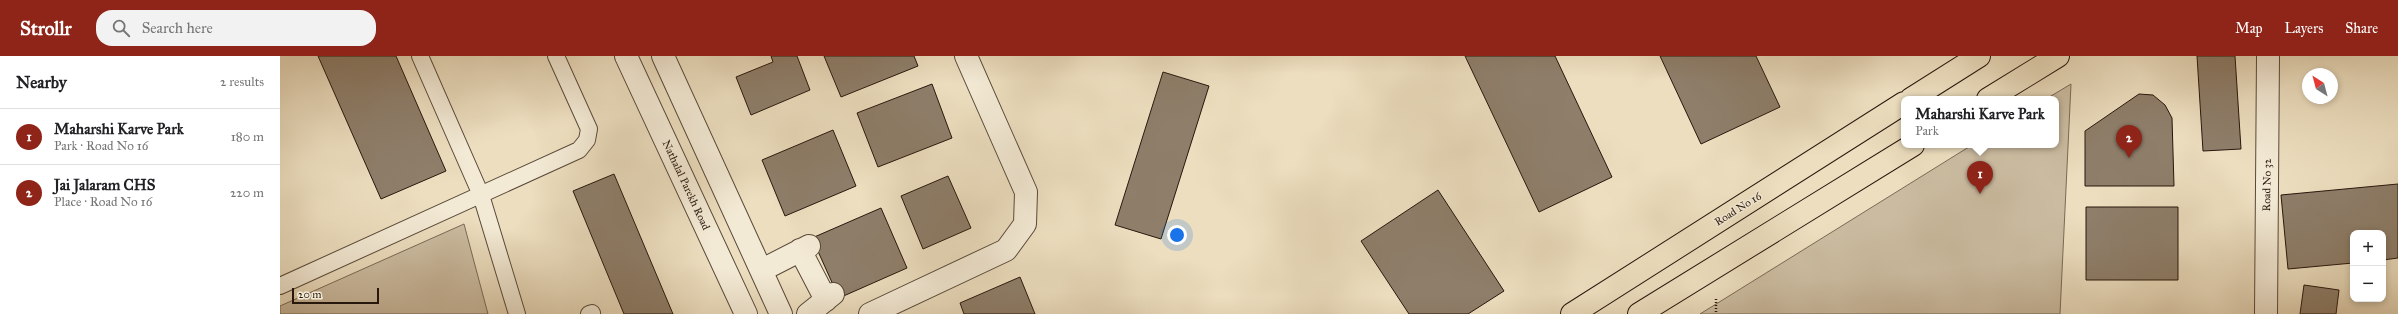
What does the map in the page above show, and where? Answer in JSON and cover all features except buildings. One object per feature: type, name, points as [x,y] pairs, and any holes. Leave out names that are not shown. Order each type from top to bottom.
[{"type":"main road","points":[[1916,96],[1979,56]]},
{"type":"main road","points":[[1993,96],[2058,56]]},
{"type":"main road","name":"Road No 16","points":[[1572,314],[1901,106]]},
{"type":"main road","points":[[1639,314],[1908,148]]},
{"type":"street","name":"Nathalal Parekh Road","points":[[626,56],[746,314]]},
{"type":"street","points":[[870,314],[1006,250],[1025,224],[1026,192],[966,56]]},
{"type":"street","name":"Road No 32","points":[[2266,314],[2268,56]]},
{"type":"street","points":[[637,78],[665,60],[781,314]]},
{"type":"street","points":[[762,270],[804,248],[830,297],[808,314]]},
{"type":"lane","points":[[420,56],[481,195],[517,314]]},
{"type":"lane","points":[[280,286],[579,150],[587,140],[589,129],[556,56]]},
{"type":"shaded area","points":[[2071,84],[2060,314],[1700,314],[1967,148],[2059,148],[2059,96],[2051,96]]},
{"type":"shaded area","points":[[464,224],[488,314],[280,314],[280,306]]},
{"type":"place","name":"Jai Jalaram CHS","points":[[2129,158]]},
{"type":"place","name":"Maharshi Karve Park","points":[[1980,194]]}]
